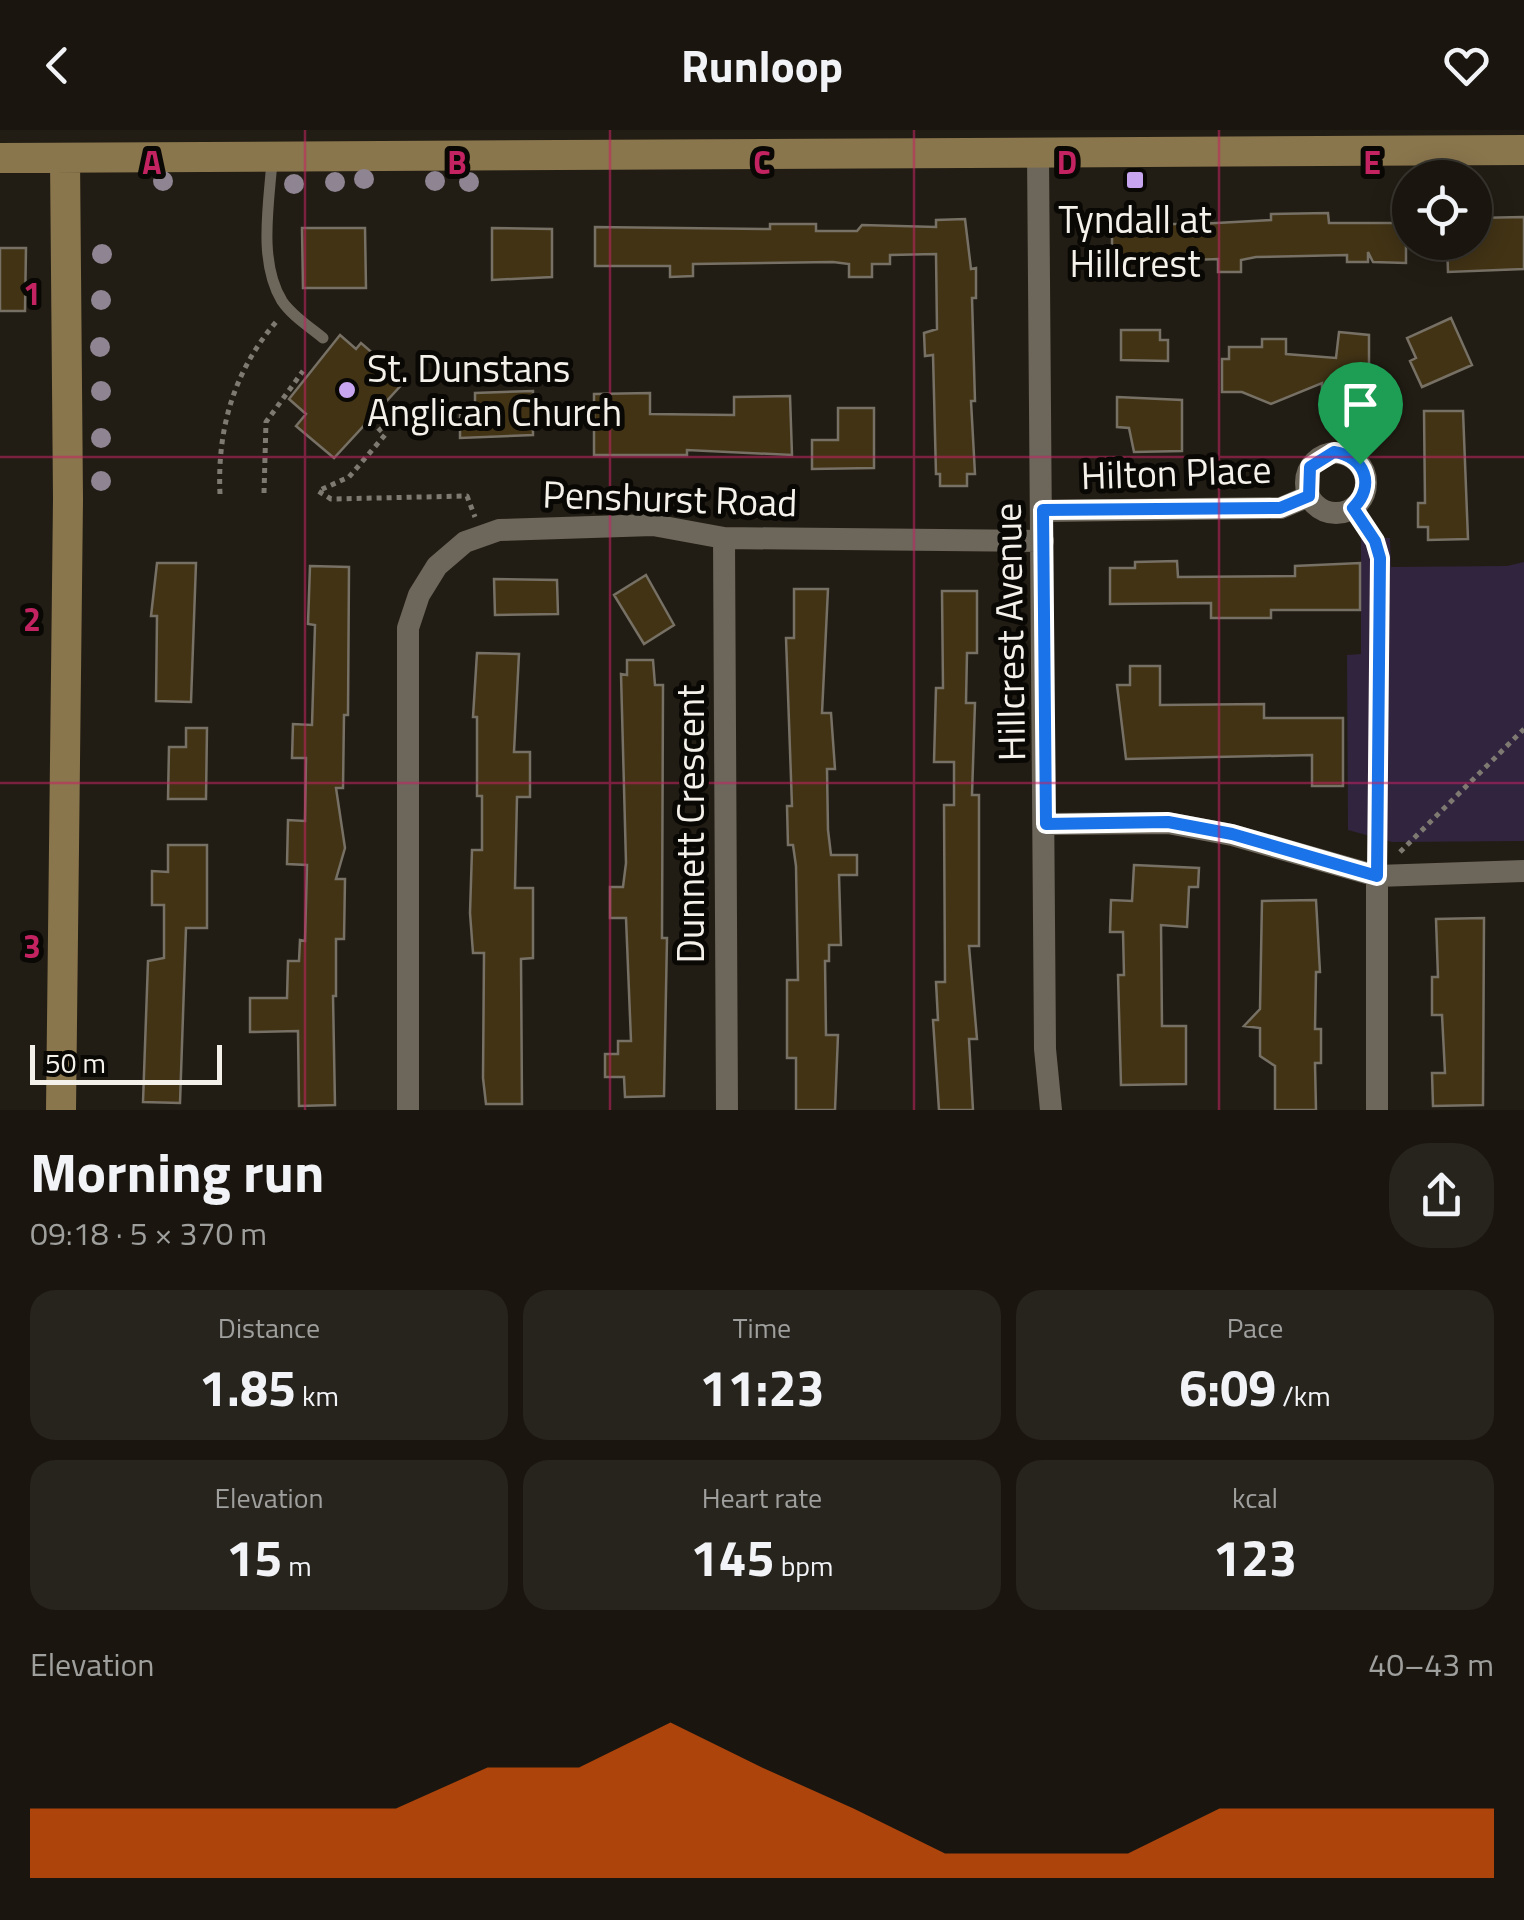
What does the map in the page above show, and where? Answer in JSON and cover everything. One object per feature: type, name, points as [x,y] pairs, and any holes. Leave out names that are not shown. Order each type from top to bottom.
[{"type":"street","points":[[0,158],[272,156],[699,142],[1038,154],[1518,144]]},
{"type":"street","name":"Hillcrest Avenue","points":[[1038,154],[1046,1049],[1051,1110]]},
{"type":"street","points":[[61,1110],[68,498],[65,158]]},
{"type":"street","name":"Hilton Place","points":[[1344,453],[1365,473],[1364,492],[1353,508],[1333,513],[1309,496],[1310,467],[1324,454],[1344,453]]},
{"type":"street","name":"Hilton Place","points":[[1043,510],[1280,508],[1309,496]]},
{"type":"street","name":"Penshurst Road","points":[[408,1110],[408,628],[418,595],[437,566],[482,534],[520,527],[653,526],[724,538],[1044,541]]},
{"type":"street","name":"Dunnett Crescent","points":[[724,538],[726,1110]]},
{"type":"street","points":[[1046,824],[1168,822],[1232,834],[1377,876],[1524,871]]},
{"type":"street","points":[[1377,876],[1377,1110]]},
{"type":"lane","points":[[272,156],[269,256],[275,286],[289,309],[324,338]]},
{"type":"path","points":[[220,494],[221,446],[241,368],[289,309]]},
{"type":"path","points":[[264,492],[266,422],[303,371]]},
{"type":"path","points":[[370,420],[385,435],[349,477],[318,491],[332,499],[467,496],[482,534]]},
{"type":"path","points":[[1353,508],[1375,541],[1380,558],[1377,876]]},
{"type":"path","points":[[1377,876],[1524,730]]},
{"type":"shaded area","points":[[1361,538],[1390,538],[1391,567],[1507,566],[1524,562],[1524,841],[1392,842],[1348,830],[1347,655],[1361,654]]},
{"type":"building","points":[[1328,213],[1329,223],[1392,223],[1392,260],[1406,263],[1373,262],[1368,252],[1368,262],[1347,262],[1347,255],[1256,257],[1241,260],[1241,272],[1218,272],[1218,259],[1112,263],[1112,224],[1271,220],[1271,214]]},
{"type":"building","points":[[1524,217],[1524,269],[1448,272],[1448,260],[1492,260],[1492,218]]},
{"type":"building","points":[[965,219],[971,269],[976,268],[976,298],[972,298],[975,401],[971,401],[975,474],[967,474],[967,486],[940,486],[940,474],[936,474],[933,355],[925,356],[924,333],[937,329],[936,254],[890,255],[890,264],[872,264],[872,277],[849,277],[849,264],[833,262],[693,264],[693,276],[670,277],[670,266],[595,266],[595,227],[770,229],[770,224],[816,224],[816,231],[857,231],[862,225],[936,227],[936,220]]},
{"type":"building","points":[[302,228],[365,228],[366,288],[303,288]]},
{"type":"building","points":[[492,228],[552,229],[552,277],[492,280]]},
{"type":"building","points":[[0,248],[26,248],[25,311],[0,311]]},
{"type":"building","points":[[1451,318],[1472,365],[1422,387],[1410,361],[1416,358],[1407,338]]},
{"type":"building","points":[[1121,330],[1160,330],[1160,340],[1168,340],[1168,361],[1121,360]]},
{"type":"building","points":[[1339,332],[1369,335],[1369,394],[1322,394],[1322,383],[1271,404],[1242,392],[1222,392],[1222,359],[1229,359],[1229,347],[1262,347],[1262,339],[1286,339],[1286,354],[1336,358]]},
{"type":"building","name":"St. Dunstans Anglican Church","points":[[340,335],[356,349],[361,343],[405,381],[334,458],[296,426],[306,414],[289,399]]},
{"type":"building","points":[[533,391],[533,435],[460,438],[460,408],[475,408],[475,393]]},
{"type":"building","points":[[650,393],[650,414],[734,415],[734,397],[790,396],[792,455],[687,450],[687,455],[594,455],[594,394]]},
{"type":"building","points":[[1117,397],[1182,400],[1182,451],[1134,452],[1129,428],[1117,427]]},
{"type":"building","points":[[838,408],[874,408],[874,468],[812,469],[812,440],[838,440]]},
{"type":"building","points":[[1424,411],[1463,411],[1468,539],[1428,540],[1428,527],[1418,527],[1418,503],[1425,503]]},
{"type":"building","points":[[1177,561],[1178,577],[1295,576],[1295,566],[1360,563],[1360,610],[1271,610],[1271,618],[1211,618],[1211,603],[1110,604],[1110,568],[1135,568],[1135,562]]},
{"type":"building","points":[[157,563],[196,563],[191,702],[156,701],[157,616],[151,616]]},
{"type":"building","points":[[310,566],[349,567],[348,715],[344,715],[343,788],[336,788],[345,848],[336,879],[345,879],[344,939],[336,939],[335,1105],[299,1106],[298,1031],[250,1032],[250,998],[287,998],[288,961],[299,961],[300,940],[305,941],[307,865],[287,864],[288,820],[305,821],[306,758],[292,758],[293,724],[312,725],[315,625],[308,624]]},
{"type":"building","points":[[646,575],[674,625],[644,644],[614,595]]},
{"type":"building","points":[[494,579],[557,580],[558,614],[495,615]]},
{"type":"building","points":[[794,589],[828,589],[822,713],[831,713],[835,769],[827,769],[828,830],[831,855],[857,855],[857,875],[839,875],[841,945],[829,945],[829,961],[825,961],[826,1035],[838,1035],[835,1110],[796,1110],[796,1058],[787,1058],[787,980],[798,980],[796,866],[793,845],[788,845],[787,806],[792,806],[786,638],[794,638]]},
{"type":"building","points":[[942,591],[977,591],[977,653],[967,653],[966,703],[975,703],[972,795],[979,795],[979,946],[969,946],[977,1039],[969,1039],[973,1110],[939,1110],[933,1020],[938,1020],[936,982],[945,982],[944,805],[954,805],[954,762],[934,762],[936,688],[943,688]]},
{"type":"building","points":[[477,653],[519,654],[514,752],[530,752],[530,797],[517,797],[515,888],[533,888],[533,958],[521,959],[522,1104],[486,1104],[483,1078],[484,953],[473,953],[470,913],[472,850],[482,850],[477,717],[473,717]]},
{"type":"building","points":[[627,660],[653,660],[655,685],[663,685],[662,938],[667,938],[664,1096],[625,1097],[624,1077],[605,1077],[605,1054],[618,1054],[618,1041],[631,1041],[626,918],[610,918],[610,887],[623,887],[626,863],[621,674],[627,675]]},
{"type":"building","points":[[1130,666],[1160,666],[1160,705],[1264,704],[1264,718],[1343,718],[1343,786],[1312,786],[1312,755],[1126,759],[1117,685],[1130,685]]},
{"type":"building","points":[[186,728],[207,728],[206,799],[168,799],[169,747],[186,747]]},
{"type":"building","points":[[168,845],[207,845],[207,928],[186,928],[180,1103],[143,1102],[148,961],[164,958],[164,905],[152,905],[152,871],[168,872]]},
{"type":"building","points":[[1134,865],[1199,868],[1198,887],[1189,887],[1187,927],[1161,925],[1162,1026],[1186,1026],[1186,1084],[1121,1085],[1118,975],[1124,975],[1123,932],[1110,932],[1111,900],[1132,901]]},
{"type":"building","points":[[1316,900],[1320,972],[1316,972],[1315,1029],[1321,1029],[1321,1063],[1315,1063],[1316,1110],[1275,1110],[1275,1066],[1260,1056],[1260,1028],[1244,1026],[1260,1009],[1262,901]]},
{"type":"building","points":[[1484,918],[1483,1105],[1433,1106],[1432,1073],[1445,1073],[1442,1015],[1432,1015],[1432,977],[1438,977],[1436,919]]},
{"type":"place","name":"Tyndall at Hillcrest","points":[[1135,180]]},
{"type":"place","name":"St. Dunstans Anglican Church","points":[[347,390]]},
{"type":"route","points":[[1344,453],[1360,464],[1366,483],[1353,508],[1375,541],[1380,558],[1377,876],[1232,834],[1168,822],[1046,824],[1043,510],[1280,508],[1309,496],[1306,477],[1310,467],[1324,454],[1344,453]]}]
